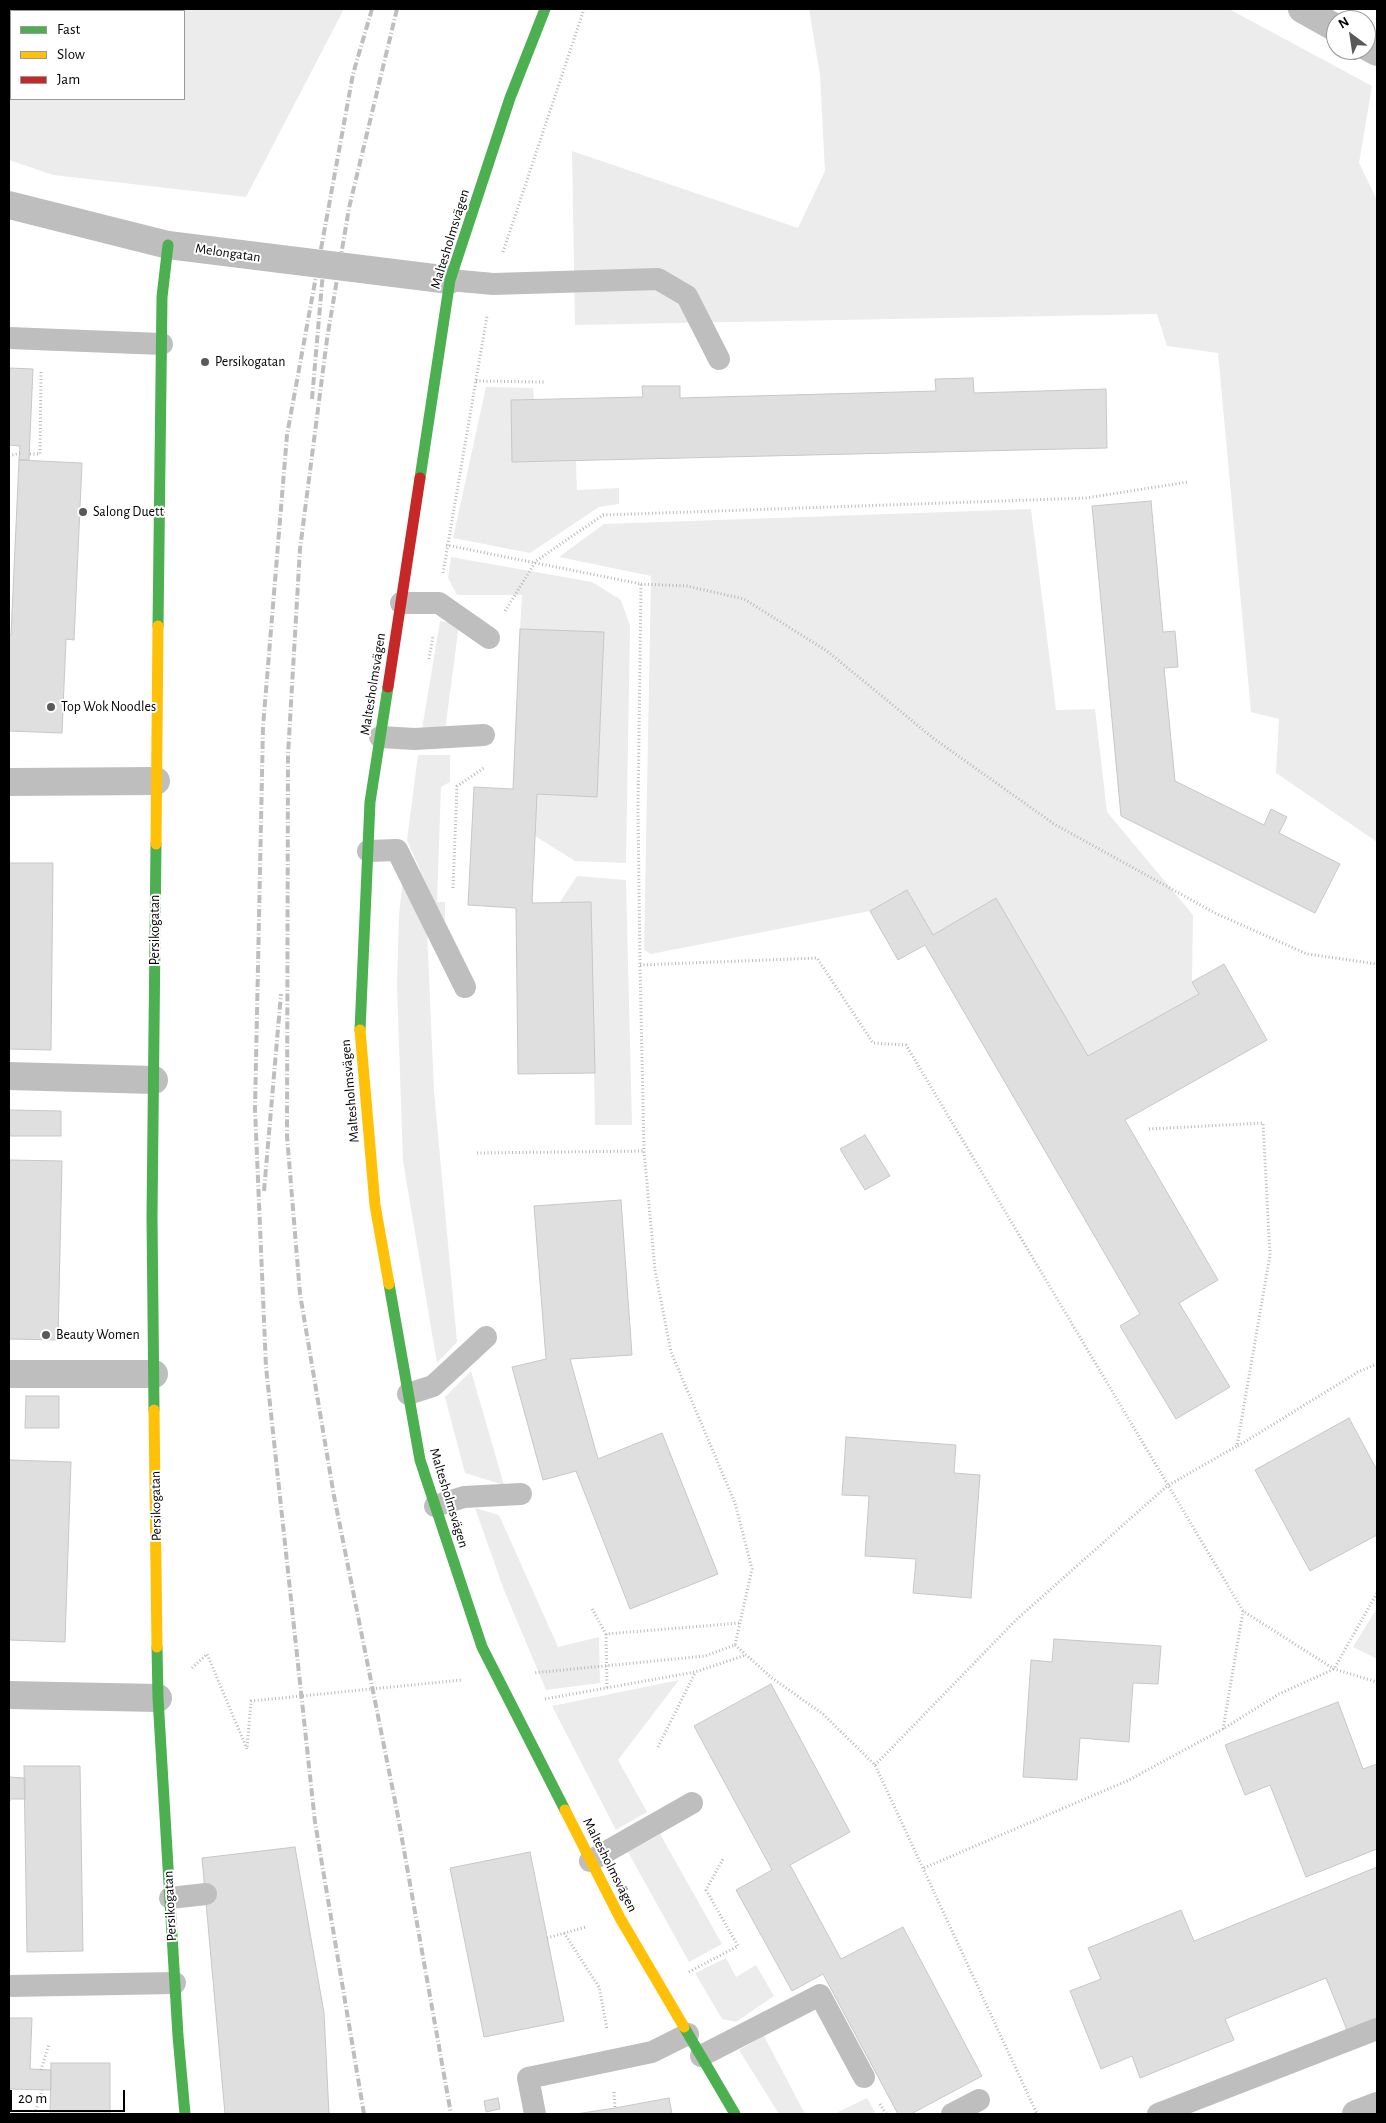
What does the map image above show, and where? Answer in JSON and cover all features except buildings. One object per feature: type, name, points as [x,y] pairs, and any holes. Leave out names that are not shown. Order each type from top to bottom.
[{"type":"street","name":"Maltesholmsvägen","points":[[545,9],[510,98],[450,280],[370,802],[359,1022],[375,1205],[420,1460],[482,1647],[620,1918],[735,2114]]},
{"type":"street","points":[[1302,9],[1326,22]]},
{"type":"street","name":"Melongatan","points":[[9,205],[168,244],[265,258],[450,280]]},
{"type":"street","name":"Persikogatan","points":[[168,244],[162,297],[152,1216],[158,1698],[174,1983],[185,2114]]},
{"type":"street","points":[[9,782],[156,781]]},
{"type":"street","points":[[9,1076],[154,1080]]},
{"type":"street","points":[[9,1374],[154,1374]]},
{"type":"street","points":[[9,1695],[158,1698]]},
{"type":"street","points":[[1356,2114],[1377,2106]]},
{"type":"lane","points":[[450,280],[493,284],[658,279],[688,296],[719,359]]},
{"type":"lane","points":[[9,338],[162,344]]},
{"type":"lane","points":[[401,603],[439,603],[489,638]]},
{"type":"lane","points":[[380,736],[415,739],[484,735]]},
{"type":"lane","points":[[368,851],[397,850],[465,987]]},
{"type":"lane","points":[[408,1394],[434,1386],[486,1337]]},
{"type":"lane","points":[[435,1506],[464,1497],[520,1494]]},
{"type":"lane","points":[[590,1860],[692,1803]]},
{"type":"lane","points":[[170,1898],[206,1894]]},
{"type":"lane","points":[[9,1986],[174,1983]]},
{"type":"lane","points":[[701,2056],[820,1995],[864,2076]]},
{"type":"lane","points":[[1158,2114],[1377,2030]]},
{"type":"lane","points":[[535,2114],[528,2078],[652,2052],[688,2034]]},
{"type":"lane","points":[[952,2114],[979,2100]]},
{"type":"path","points":[[429,661],[446,545],[493,284],[584,9]]},
{"type":"path","points":[[30,454],[40,454],[42,339]]},
{"type":"path","points":[[476,381],[545,382]]},
{"type":"path","points":[[9,456],[20,453]]},
{"type":"path","points":[[489,638],[536,561],[603,515],[1086,498],[1188,482]]},
{"type":"path","points":[[446,545],[536,561],[641,584],[687,586],[744,599],[827,650],[932,738],[1054,824],[1215,913],[1307,954],[1377,964]]},
{"type":"path","points":[[641,584],[638,814],[644,1151],[655,1270],[671,1352],[735,1503],[752,1569],[735,1645]]},
{"type":"path","points":[[452,894],[457,786],[484,768]]},
{"type":"path","points":[[640,965],[817,958],[873,1043],[906,1045],[1243,1611],[1334,1669],[1377,1682]]},
{"type":"path","points":[[1148,1129],[1264,1123],[1270,1255],[1237,1446]]},
{"type":"path","points":[[476,1153],[644,1151]]},
{"type":"path","points":[[875,1765],[1017,1619],[1167,1486],[1237,1446],[1358,1372],[1377,1364]]},
{"type":"path","points":[[924,1868],[1129,1780],[1223,1729],[1279,1694],[1334,1669],[1377,1593]]},
{"type":"path","points":[[592,1609],[606,1634],[607,1688]]},
{"type":"path","points":[[1223,1729],[1243,1611]]},
{"type":"path","points":[[606,1634],[740,1623]]},
{"type":"path","points":[[735,1645],[772,1678],[823,1714],[875,1765],[1037,2114]]},
{"type":"path","points":[[705,1656],[735,1645]]},
{"type":"path","points":[[158,1698],[207,1654],[247,1749],[251,1701]]},
{"type":"path","points":[[546,1707],[543,1700],[695,1672],[747,1655]]},
{"type":"path","points":[[658,1747],[695,1672]]},
{"type":"path","points":[[531,1673],[535,1682]]},
{"type":"path","points":[[685,1974],[738,1946],[706,1890],[723,1858]]},
{"type":"path","points":[[547,1938],[620,1918]]},
{"type":"path","points":[[564,1933],[599,1988],[612,2060]]},
{"type":"path","points":[[42,2070],[49,2044]]},
{"type":"path","points":[[35,2114],[42,2090]]},
{"type":"shaded area","points":[[9,9],[344,9],[246,197],[53,175],[9,160]]},
{"type":"shaded area","points":[[809,9],[1229,9],[1372,86],[1359,163],[1377,200],[1377,842],[1276,773],[1279,719],[1251,712],[1218,353],[1167,346],[1157,314],[575,325],[572,151],[798,228],[825,171],[820,75]]},
{"type":"shaded area","points":[[486,387],[533,388],[534,399],[511,400],[513,462],[576,461],[577,490],[619,488],[619,504],[599,507],[530,553],[453,538]]},
{"type":"shaded area","points":[[1031,509],[1056,710],[1095,709],[1107,812],[1193,915],[1192,982],[1199,994],[1088,1056],[996,899],[933,935],[907,890],[870,911],[651,954],[644,950],[651,576],[559,557],[604,524]]},
{"type":"shaded area","points":[[451,557],[592,582],[621,600],[630,626],[626,863],[575,861],[535,836],[537,794],[597,797],[604,633],[520,629],[522,595],[457,595],[448,578]]},
{"type":"shaded area","points":[[440,621],[459,624],[445,731],[422,729]]},
{"type":"shaded area","points":[[418,755],[450,755],[450,782],[441,787],[437,902],[445,902],[445,921],[433,900],[407,840]]},
{"type":"shaded area","points":[[577,876],[626,880],[632,1125],[595,1125],[591,902],[560,902]]},
{"type":"shaded area","points":[[403,878],[427,931],[434,1091],[457,1342],[437,1363],[403,1161],[397,986],[399,915]]},
{"type":"shaded area","points":[[471,1371],[504,1485],[465,1473],[445,1397]]},
{"type":"shaded area","points":[[475,1508],[499,1515],[558,1647],[599,1637],[600,1683],[546,1690],[504,1590]]},
{"type":"shaded area","points":[[1377,1608],[1377,1659],[1353,1647]]},
{"type":"shaded area","points":[[679,1680],[618,1760],[647,1812],[616,1830],[552,1706]]},
{"type":"shaded area","points":[[660,1834],[722,1944],[689,1962],[628,1852]]},
{"type":"shaded area","points":[[726,1958],[736,1977],[756,1965],[774,1996],[736,2022],[722,2019],[695,1973]]},
{"type":"shaded area","points":[[764,2036],[805,2114],[779,2114],[739,2050]]},
{"type":"shaded area","points":[[867,2098],[876,2114],[834,2114]]},
{"type":"railway","points":[[364,2114],[315,1822],[266,1367],[255,1109],[263,727],[287,435],[353,74],[372,9]]},
{"type":"railway","points":[[397,9],[349,208],[327,339],[300,549],[288,755],[287,1136],[300,1294],[334,1496],[397,1811],[451,2114]]},
{"type":"railway","points":[[312,399],[323,272]]},
{"type":"railway","points":[[264,1191],[281,994]]},
{"type":"traffic: fast","points":[[420,478],[450,280],[510,98],[545,9]]},
{"type":"traffic: fast","points":[[158,626],[162,297],[168,245]]},
{"type":"traffic: fast","points":[[360,1030],[370,802],[388,687]]},
{"type":"traffic: fast","points":[[154,1410],[152,1216],[156,844]]},
{"type":"traffic: fast","points":[[389,1284],[420,1460],[482,1647],[565,1810]]},
{"type":"traffic: fast","points":[[157,1647],[158,1698],[178,2036],[185,2114]]},
{"type":"traffic: fast","points":[[684,2027],[735,2114]]},
{"type":"traffic: slow","points":[[156,844],[158,626]]},
{"type":"traffic: slow","points":[[360,1030],[375,1205],[389,1284]]},
{"type":"traffic: slow","points":[[154,1410],[157,1647]]},
{"type":"traffic: slow","points":[[565,1810],[620,1918],[684,2027]]},
{"type":"traffic: jam","points":[[388,687],[420,478]]},
{"type":"place","name":"Persikogatan","points":[[205,362]]},
{"type":"place","name":"Salong Duett","points":[[83,512]]},
{"type":"place","name":"Top Wok Noodles","points":[[51,707]]},
{"type":"place","name":"Beauty Women","points":[[46,1335]]}]
